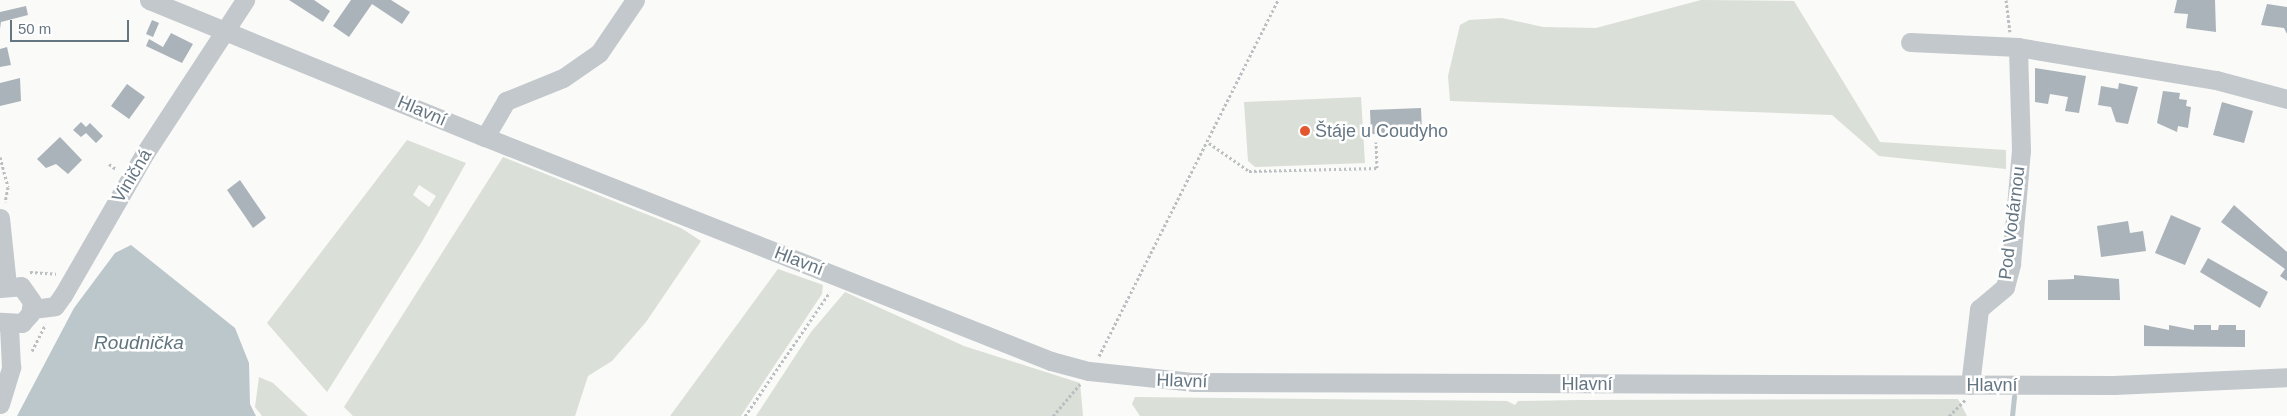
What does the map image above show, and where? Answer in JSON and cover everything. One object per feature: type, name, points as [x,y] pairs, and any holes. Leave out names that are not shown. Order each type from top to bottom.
[{"type":"street","name":"Hlavní","points":[[149,0],[485,137],[1051,360],[1089,371],[1194,382],[2124,385],[2287,377]]},
{"type":"street","name":"Viničná","points":[[55,306],[146,153],[245,0]]},
{"type":"street","points":[[485,137],[506,101],[563,78],[599,53],[635,0]]},
{"type":"street","points":[[1910,42],[2014,47],[2216,80],[2287,99]]},
{"type":"street","name":"Pod Vodárnou","points":[[1970,385],[1979,309],[2005,287],[2011,264],[2021,150],[2014,47]]},
{"type":"street","points":[[0,218],[5,281],[26,290],[32,308],[26,320],[5,324],[11,367],[0,404]]},
{"type":"street","points":[[32,308],[55,306]]},
{"type":"path","points":[[1053,416],[1089,371],[1209,143],[1278,0]]},
{"type":"path","points":[[2006,0],[2014,47]]},
{"type":"path","points":[[1209,143],[1249,171],[1377,168],[1376,142]]},
{"type":"path","points":[[5,281],[74,275]]},
{"type":"path","points":[[745,416],[840,277]]},
{"type":"path","points":[[32,350],[55,306]]},
{"type":"shaded area","points":[[1701,0],[1794,1],[1880,142],[2006,150],[2006,169],[1879,156],[1832,115],[1450,101],[1448,76],[1460,25],[1469,20],[1502,18],[1543,27],[1596,28]]},
{"type":"shaded area","name":"Štáje u Coudyho","points":[[1361,97],[1365,163],[1255,167],[1248,161],[1244,102]]},
{"type":"shaded area","points":[[407,140],[466,163],[421,243],[327,392],[267,323]],"holes":[[[419,185],[436,196],[429,207],[413,195]]]},
{"type":"shaded area","points":[[503,157],[681,228],[701,241],[646,322],[612,361],[588,376],[575,416],[353,416],[344,407]]},
{"type":"shaded area","points":[[778,269],[823,285],[822,294],[741,416],[670,416]]},
{"type":"shaded area","points":[[845,292],[964,346],[1080,383],[1083,416],[756,416],[811,332]]},
{"type":"shaded area","points":[[259,377],[273,383],[308,416],[262,416],[255,407]]},
{"type":"shaded area","points":[[1135,397],[1507,401],[1515,405],[1518,401],[1581,400],[1958,399],[1967,416],[1140,416],[1132,404]]},
{"type":"water","name":"Roudnička","points":[[131,245],[235,328],[249,363],[250,404],[256,416],[17,416],[74,308],[115,253]]},
{"type":"building","points":[[289,0],[314,0],[330,11],[323,22]]},
{"type":"building","points":[[351,0],[391,0],[410,12],[402,24],[372,4],[349,37],[333,26]]},
{"type":"building","points":[[2177,0],[2215,0],[2216,32],[2186,28],[2188,14],[2174,13]]},
{"type":"building","points":[[2267,4],[2287,7],[2287,34],[2284,28],[2261,25]]},
{"type":"building","points":[[26,6],[28,15],[1,22],[0,29],[0,12]]},
{"type":"building","points":[[152,20],[159,23],[153,37],[146,34]]},
{"type":"building","points":[[171,33],[193,44],[182,63],[146,46],[149,39],[163,47]]},
{"type":"building","points":[[7,47],[11,65],[0,67],[0,49]]},
{"type":"building","points":[[2035,68],[2086,76],[2079,113],[2065,111],[2068,97],[2050,94],[2048,104],[2035,102]]},
{"type":"building","points":[[20,78],[21,101],[0,106],[0,83]]},
{"type":"building","points":[[2119,83],[2138,87],[2128,124],[2116,122],[2111,107],[2098,105],[2101,86],[2118,89]]},
{"type":"building","points":[[127,84],[145,97],[129,119],[111,106]]},
{"type":"building","points":[[2163,91],[2180,93],[2179,99],[2187,100],[2186,106],[2191,107],[2188,128],[2178,126],[2177,132],[2157,123]]},
{"type":"building","points":[[2222,102],[2253,111],[2244,143],[2213,135]]},
{"type":"building","points":[[1421,108],[1422,132],[1371,134],[1370,110]]},
{"type":"building","points":[[81,122],[86,127],[90,123],[103,136],[96,143],[86,133],[81,137],[73,130]]},
{"type":"building","points":[[60,137],[82,160],[68,174],[56,164],[46,168],[37,159]]},
{"type":"building","points":[[240,180],[266,218],[253,228],[227,190]]},
{"type":"building","points":[[2234,205],[2287,252],[2287,281],[2280,276],[2285,269],[2221,222]]},
{"type":"building","points":[[2171,215],[2201,228],[2185,265],[2155,253]]},
{"type":"building","points":[[2128,221],[2130,233],[2143,231],[2146,251],[2101,257],[2097,226]]},
{"type":"building","points":[[2208,258],[2268,292],[2260,308],[2200,272]]},
{"type":"building","points":[[2074,275],[2119,279],[2120,300],[2048,300],[2048,280],[2074,279]]},
{"type":"building","points":[[2144,325],[2169,330],[2169,325],[2194,330],[2194,325],[2211,325],[2211,330],[2218,330],[2219,325],[2236,325],[2236,330],[2245,330],[2245,347],[2144,346]]},
{"type":"waterway","points":[[2012,416],[2014,396]]},
{"type":"place","name":"Štáje u Coudyho","points":[[1305,131]]}]
